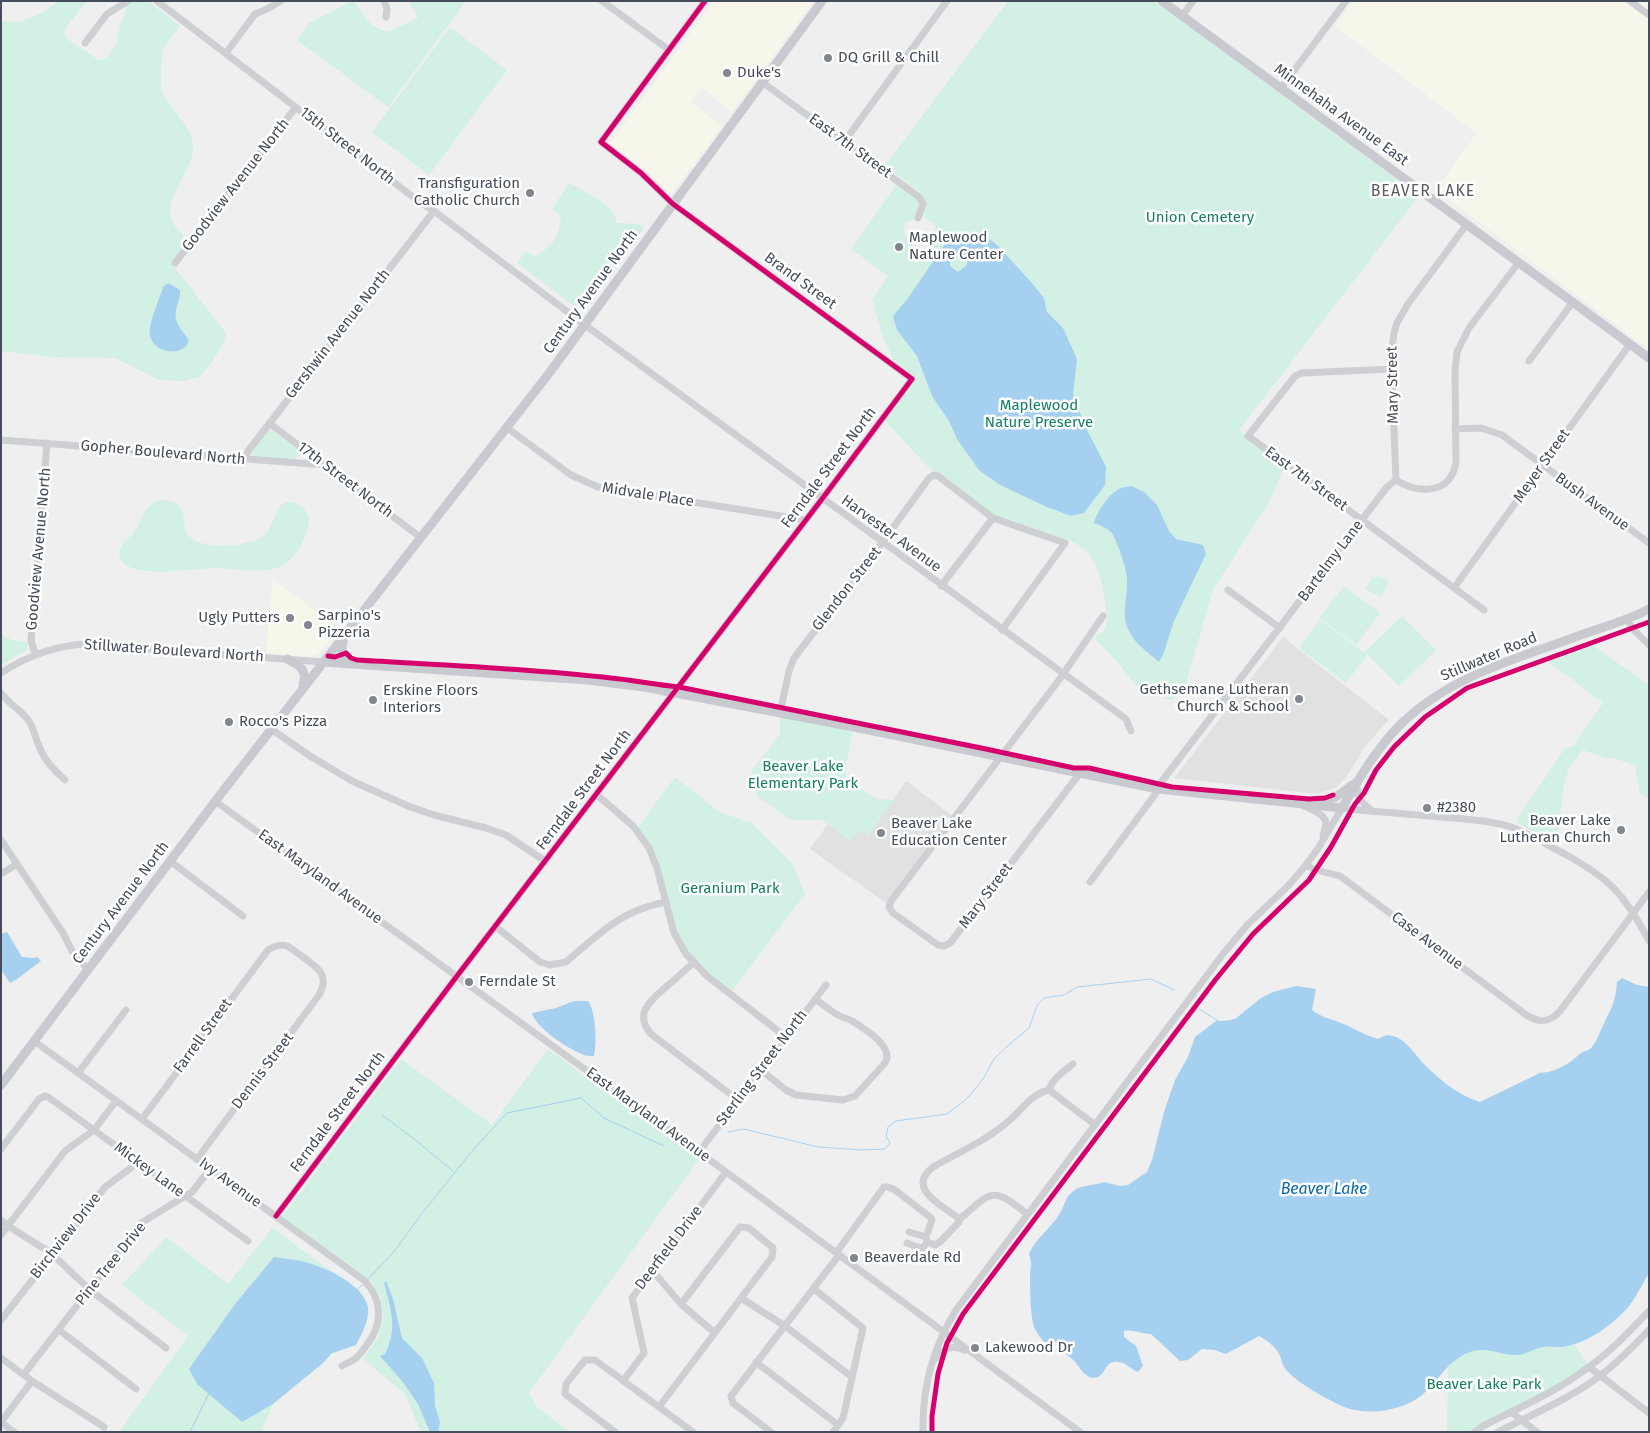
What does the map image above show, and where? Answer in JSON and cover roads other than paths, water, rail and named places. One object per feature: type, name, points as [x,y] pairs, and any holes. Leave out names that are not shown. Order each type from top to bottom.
[{"type":"main road","name":"Century Avenue North","points":[[1,1085],[215,801],[585,325],[821,1]]},
{"type":"main road","name":"Minnehaha Avenue East","points":[[1162,1],[1649,358]]},
{"type":"main road","name":"Stillwater Road","points":[[1342,808],[1356,782],[1379,750],[1402,724],[1444,690],[1496,666],[1648,610]]},
{"type":"main road","points":[[346,632],[342,652],[346,659],[354,664]]},
{"type":"main road","points":[[287,659],[304,671],[305,679],[302,689]]},
{"type":"main road","points":[[323,662],[620,683],[675,692],[1158,789],[1342,808]]},
{"type":"main road","points":[[1310,804],[1336,797],[1356,782]]},
{"type":"street","points":[[85,43],[107,14],[128,1]]},
{"type":"street","name":"15th Street North","points":[[157,1],[417,200],[585,325]]},
{"type":"street","points":[[226,53],[254,14],[281,1]]},
{"type":"street","points":[[384,1],[387,9],[386,17]]},
{"type":"street","points":[[602,1],[669,50],[705,1]]},
{"type":"street","points":[[844,142],[947,1]]},
{"type":"street","points":[[1182,16],[1193,1]]},
{"type":"street","points":[[1281,88],[1346,1]]},
{"type":"street","points":[[1630,1],[1649,14]]},
{"type":"street","name":"Brand Street","points":[[669,50],[601,142],[641,173],[673,204],[912,379]]},
{"type":"street","name":"East 7th Street","points":[[762,82],[920,197],[923,204],[918,218]]},
{"type":"street","name":"Goodview Avenue North","points":[[175,263],[296,106]]},
{"type":"street","name":"Gershwin Avenue North","points":[[245,459],[248,450],[434,211]]},
{"type":"street","name":"Mary Street","points":[[1396,480],[1392,369],[1392,344],[1395,328],[1402,313],[1467,224]]},
{"type":"street","points":[[1396,480],[1421,490],[1438,488],[1447,482],[1453,473],[1456,462],[1456,361],[1460,344],[1469,328],[1518,262]]},
{"type":"street","points":[[1529,361],[1573,302]]},
{"type":"street","name":"Harvester Avenue","points":[[585,325],[1126,719],[1131,731]]},
{"type":"street","name":"Meyer Street","points":[[1454,588],[1630,344]]},
{"type":"street","name":"East 7th Street","points":[[1392,369],[1302,374],[1296,376],[1248,436],[1484,610]]},
{"type":"street","name":"Ferndale Street North","points":[[276,1216],[912,379]]},
{"type":"street","name":"17th Street North","points":[[269,423],[420,537]]},
{"type":"street","name":"Midvale Place","points":[[506,427],[571,475],[598,487],[806,520]]},
{"type":"street","name":"Bush Avenue","points":[[1456,429],[1481,428],[1495,432],[1649,543]]},
{"type":"street","name":"Gopher Boulevard North","points":[[1,440],[325,465]]},
{"type":"street","name":"Goodview Avenue North","points":[[35,654],[31,639],[47,443]]},
{"type":"street","name":"Glendon Street","points":[[780,713],[789,671],[794,658],[929,478],[934,475],[938,476],[993,518]]},
{"type":"street","name":"Bartelmy Lane","points":[[1090,882],[1154,796],[1162,781],[1387,488],[1396,480]]},
{"type":"street","points":[[941,586],[993,518],[1065,543],[1002,630]]},
{"type":"street","points":[[1228,590],[1280,628]]},
{"type":"street","points":[[1002,757],[1103,616]]},
{"type":"street","points":[[1627,618],[1631,627],[1649,645]]},
{"type":"street","name":"Stillwater Boulevard North","points":[[1,673],[35,654],[63,646],[92,644],[323,662]]},
{"type":"street","points":[[1,693],[6,701],[28,719],[49,764],[65,780]]},
{"type":"street","points":[[271,729],[310,756],[352,781],[425,812],[506,835],[545,861]]},
{"type":"street","name":"Mary Street","points":[[1002,757],[893,899],[890,907],[893,913],[938,945],[944,946],[950,943],[1080,773]]},
{"type":"street","points":[[1356,782],[1359,799],[1366,807],[1373,811]]},
{"type":"street","points":[[596,794],[626,818],[647,844],[657,868],[674,933],[693,963],[786,1037]]},
{"type":"street","name":"East Maryland Avenue","points":[[215,801],[699,1152],[1080,1432]]},
{"type":"street","points":[[1296,803],[1312,810],[1326,823],[1322,844]]},
{"type":"street","points":[[923,1432],[924,1396],[932,1362],[943,1332],[961,1302],[1223,954],[1248,924],[1288,886],[1306,865],[1322,844],[1342,808],[1481,821],[1508,826],[1521,831],[1594,871],[1613,886],[1634,912],[1649,941]]},
{"type":"street","points":[[1,840],[63,934],[72,951],[88,970]]},
{"type":"street","points":[[170,861],[244,916]]},
{"type":"street","points":[[1,874],[17,864]]},
{"type":"street","name":"Case Avenue","points":[[1306,865],[1314,870],[1340,876],[1525,1014],[1535,1020],[1546,1022],[1554,1018],[1560,1011],[1634,912]]},
{"type":"street","points":[[1634,912],[1649,892]]},
{"type":"street","points":[[495,926],[540,962],[556,965],[566,962],[622,917],[644,907],[666,902]]},
{"type":"street","name":"Farrell Street","points":[[142,1119],[264,954],[273,947],[288,946],[318,968],[324,980]]},
{"type":"street","points":[[693,963],[646,1006],[644,1020],[651,1034],[738,1100]]},
{"type":"street","name":"Dennis Street","points":[[197,1159],[320,995],[324,987],[324,980]]},
{"type":"street","name":"Sterling Street North","points":[[699,1152],[826,985]]},
{"type":"street","points":[[761,1070],[786,1090],[796,1095],[843,1100],[855,1096],[885,1063],[888,1053],[883,1044],[853,1021],[836,1014],[815,999]]},
{"type":"street","points":[[78,1073],[126,1010]]},
{"type":"street","name":"Ivy Avenue","points":[[34,1041],[370,1286],[376,1299],[379,1314],[374,1335],[356,1358],[342,1366]]},
{"type":"street","points":[[1049,1090],[1055,1080],[1072,1064]]},
{"type":"street","points":[[960,1219],[927,1194],[922,1186],[923,1178],[927,1172],[1000,1129],[1024,1104],[1043,1091],[1049,1090],[1094,1124]]},
{"type":"street","name":"Mickey Lane","points":[[1,1149],[39,1099],[45,1096],[51,1098],[248,1241]]},
{"type":"street","points":[[1,1235],[65,1150],[94,1130],[116,1101]]},
{"type":"street","name":"Birchview Drive","points":[[1,1320],[51,1253],[105,1187],[139,1162]]},
{"type":"street","name":"Pine Tree Drive","points":[[24,1374],[141,1222],[192,1192],[210,1169]]},
{"type":"street","name":"Deerfield Drive","points":[[623,1381],[644,1353],[632,1298],[726,1172]]},
{"type":"street","points":[[771,1432],[733,1403],[731,1399],[732,1394],[814,1289],[881,1190],[888,1186],[932,1220],[923,1248],[907,1244]]},
{"type":"street","points":[[909,1232],[935,1244],[941,1241],[960,1219],[988,1196],[997,1195],[1009,1200],[1027,1214]]},
{"type":"street","points":[[1,1220],[51,1253],[90,1290],[166,1348]]},
{"type":"street","points":[[659,1407],[772,1257],[774,1251],[771,1245],[749,1228],[740,1227],[681,1304]]},
{"type":"street","points":[[652,1270],[681,1304],[715,1333]]},
{"type":"street","points":[[814,1289],[862,1328],[843,1418],[833,1432]]},
{"type":"street","points":[[741,1298],[784,1326],[852,1377]]},
{"type":"street","points":[[1475,1432],[1483,1426],[1550,1392],[1589,1368],[1615,1346],[1649,1311]]},
{"type":"street","points":[[59,1330],[136,1389]]},
{"type":"street","points":[[1498,1432],[1562,1400],[1600,1376],[1649,1330]]},
{"type":"street","points":[[932,1362],[944,1350],[950,1347],[959,1348],[975,1355]]},
{"type":"street","points":[[1,1358],[32,1381],[104,1427]]},
{"type":"street","points":[[615,1432],[568,1397],[564,1390],[566,1384],[582,1362],[589,1359],[595,1360],[693,1432]]},
{"type":"street","points":[[756,1362],[838,1425]]},
{"type":"street","points":[[1589,1368],[1649,1413]]},
{"type":"street","points":[[14,1432],[1,1422],[32,1381]]},
{"type":"street","points":[[1511,1412],[1537,1432]]},
{"type":"water","points":[[961,238],[989,239],[998,246],[1044,298],[1047,312],[1063,328],[1077,359],[1073,394],[1085,426],[1106,467],[1105,485],[1084,513],[1071,516],[1047,507],[1000,485],[979,470],[957,439],[949,421],[932,396],[917,356],[897,330],[893,316],[908,298],[945,244],[951,240]],"holes":[[[957,253],[964,254],[968,259],[967,265],[958,272],[950,266],[950,262]]]},
{"type":"water","points":[[168,283],[180,290],[176,319],[189,341],[181,350],[175,351],[162,350],[153,342],[150,336],[150,326],[154,312],[163,287]]},
{"type":"water","points":[[1131,486],[1144,492],[1157,505],[1169,531],[1176,539],[1203,545],[1206,554],[1174,621],[1159,662],[1137,643],[1128,629],[1125,617],[1127,579],[1121,555],[1111,532],[1094,523],[1100,509],[1111,495],[1119,489]]},
{"type":"water","points":[[7,932],[22,957],[37,957],[41,961],[10,983],[1,970],[1,934]]},
{"type":"water","name":"Beaver Lake","points":[[1622,978],[1637,985],[1649,987],[1649,1273],[1629,1306],[1608,1326],[1591,1337],[1572,1345],[1546,1347],[1518,1355],[1476,1350],[1454,1361],[1415,1400],[1388,1410],[1359,1411],[1343,1407],[1304,1385],[1284,1367],[1274,1347],[1259,1336],[1226,1354],[1215,1350],[1202,1349],[1188,1360],[1180,1361],[1151,1334],[1124,1331],[1124,1337],[1136,1346],[1143,1366],[1138,1372],[1124,1363],[1114,1362],[1109,1364],[1100,1376],[1093,1378],[1086,1375],[1074,1361],[1060,1350],[1056,1342],[1044,1342],[1037,1333],[1033,1324],[1031,1302],[1031,1264],[1029,1254],[1032,1248],[1056,1219],[1067,1198],[1075,1190],[1104,1182],[1120,1186],[1128,1185],[1147,1172],[1175,1080],[1188,1057],[1195,1037],[1216,1021],[1235,1019],[1261,998],[1273,992],[1296,986],[1316,989],[1312,1010],[1368,1036],[1378,1039],[1389,1035],[1398,1038],[1443,1082],[1457,1092],[1480,1102],[1540,1073],[1562,1067],[1581,1053],[1589,1050],[1597,1039],[1612,1007],[1617,982]]},
{"type":"water","points":[[574,1001],[588,1001],[591,1006],[595,1028],[594,1056],[583,1055],[561,1043],[545,1031],[534,1019],[532,1013],[556,1008]]},
{"type":"water","points":[[274,1257],[313,1264],[343,1278],[360,1292],[365,1300],[368,1308],[367,1318],[365,1327],[356,1345],[332,1353],[323,1363],[273,1404],[242,1422],[197,1384],[189,1369],[235,1304]]},
{"type":"water","points":[[386,1281],[393,1299],[402,1338],[422,1358],[434,1383],[435,1406],[440,1422],[438,1432],[430,1432],[418,1404],[402,1381],[380,1356],[385,1354],[389,1345],[392,1327],[391,1310],[384,1283]]},
{"type":"waterway","points":[[728,1132],[744,1129],[818,1147],[862,1150],[885,1149],[890,1143],[886,1136],[888,1127],[896,1121],[947,1114],[964,1101],[983,1079],[994,1059],[1029,1028],[1037,1006],[1044,998],[1064,995],[1077,987],[1151,979],[1174,990]]},
{"type":"waterway","points":[[1199,1009],[1220,1022]]},
{"type":"waterway","points":[[368,1279],[393,1253],[473,1150],[507,1113],[581,1098],[604,1118],[664,1146]]},
{"type":"waterway","points":[[382,1115],[454,1172]]},
{"type":"waterway","points":[[357,1290],[363,1284]]},
{"type":"waterway","points":[[190,1432],[209,1393]]},
{"type":"place","name":"DQ Grill & Chill","points":[[828,58]]},
{"type":"place","name":"Duke's","points":[[727,73]]},
{"type":"place","name":"Transfiguration Catholic Church","points":[[530,193]]},
{"type":"place","name":"Maplewood Nature Center","points":[[899,247]]},
{"type":"place","name":"Ugly Putters","points":[[290,618]]},
{"type":"place","name":"Sarpino's Pizzeria","points":[[308,625]]},
{"type":"place","name":"Gethsemane Lutheran Church & School","points":[[1299,699]]},
{"type":"place","name":"Erskine Floors Interiors","points":[[373,700]]},
{"type":"place","name":"Rocco's Pizza","points":[[229,722]]},
{"type":"place","name":"#2380","points":[[1427,808]]},
{"type":"place","name":"Beaver Lake Lutheran Church","points":[[1621,830]]},
{"type":"place","name":"Beaver Lake Education Center","points":[[881,833]]},
{"type":"place","name":"Ferndale St","points":[[469,982]]},
{"type":"place","name":"Beaverdale Rd","points":[[854,1258]]},
{"type":"place","name":"Lakewood Dr","points":[[975,1348]]},
{"type":"district","name":"BEAVER LAKE","points":[[1423,192]]},
{"type":"park label","name":"Union Cemetery","points":[[1200,218]]},
{"type":"park label","name":"Maplewood Nature Preserve","points":[[1039,414]]},
{"type":"park label","name":"Beaver Lake Elementary Park","points":[[803,776]]},
{"type":"park label","name":"Geranium Park","points":[[730,889]]},
{"type":"park label","name":"Beaver Lake Park","points":[[1484,1385]]}]
